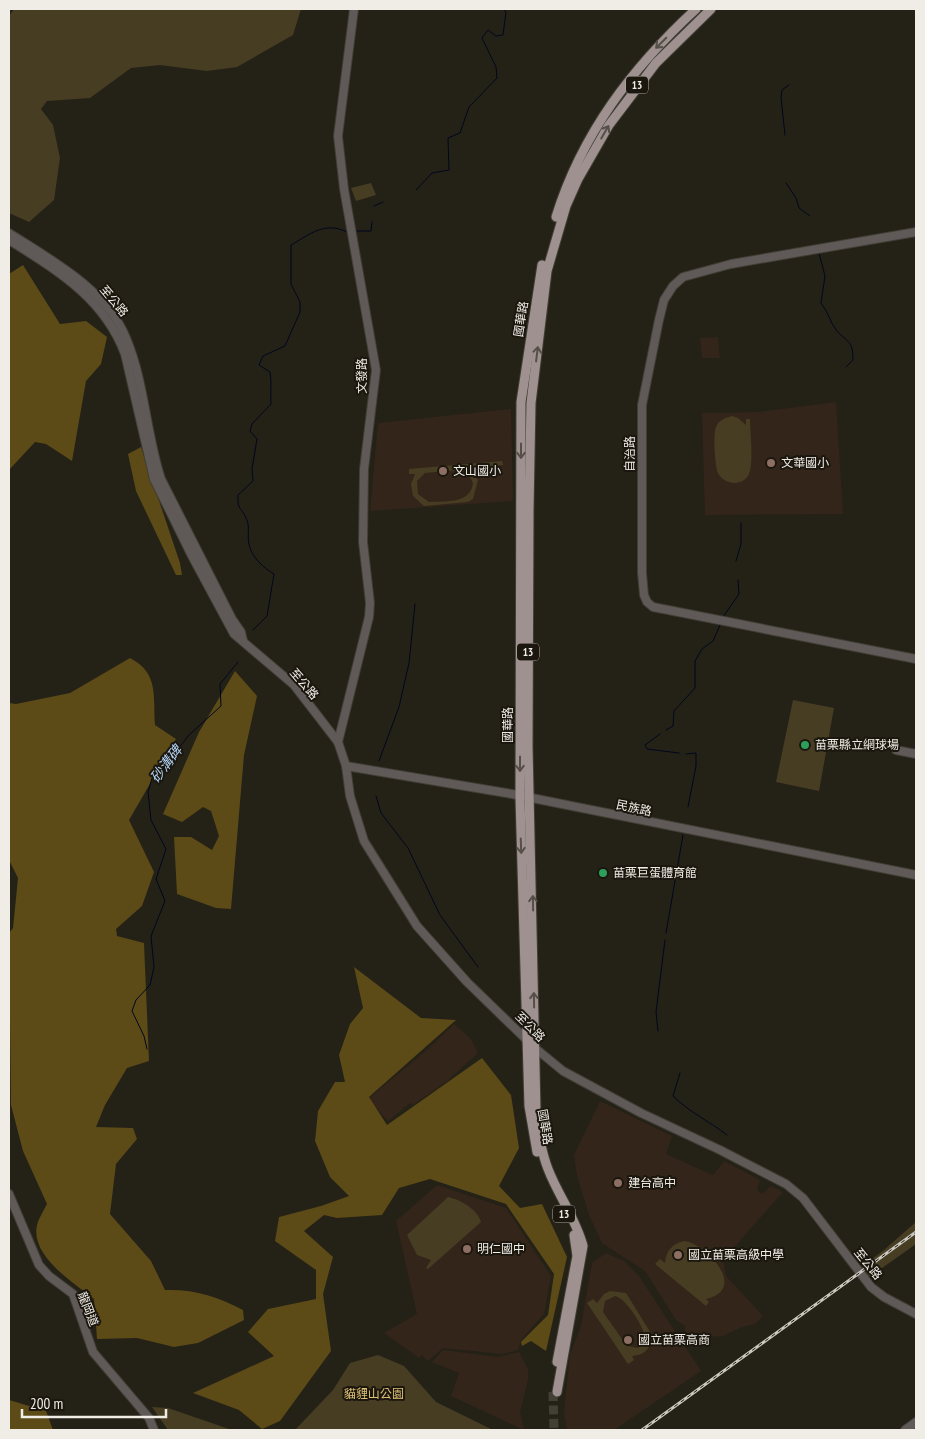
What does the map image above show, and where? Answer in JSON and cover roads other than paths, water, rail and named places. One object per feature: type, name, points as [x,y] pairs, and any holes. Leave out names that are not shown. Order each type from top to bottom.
[{"type":"main road","name":"國華路","points":[[546,1171],[536,1112],[528,699],[531,403],[547,271],[566,206],[578,179],[609,124],[652,52],[696,9]]},
{"type":"main road","name":"國華路","points":[[555,1392],[577,1246],[533,1139],[529,1106],[520,798],[521,402],[541,270],[549,237],[572,173],[590,136],[608,106],[711,9]]},
{"type":"street","name":"文發路","points":[[338,742],[369,617],[370,603],[363,542],[364,469],[375,383],[373,350],[344,188],[338,136],[354,9]]},
{"type":"street","name":"自治路","points":[[916,232],[731,264],[683,277],[673,286],[664,300],[642,405],[642,573],[644,594],[647,602],[659,610],[916,659]]},
{"type":"street","name":"至公路","points":[[9,233],[93,297],[118,334],[141,408],[154,479],[181,527],[224,619],[234,634],[294,685],[338,742],[346,766],[350,796],[360,831],[376,864],[390,886],[417,926],[441,955],[534,1048],[562,1070],[641,1113],[720,1150],[792,1188],[803,1198],[871,1287],[891,1302],[916,1314]]},
{"type":"street","name":"至公路","points":[[9,240],[47,261]]},
{"type":"street","points":[[896,750],[916,754]]},
{"type":"street","name":"民族路","points":[[346,766],[512,794],[520,798],[916,875]]},
{"type":"street","name":"龍岡道","points":[[9,1194],[39,1264],[49,1276],[73,1294],[93,1352],[149,1418],[154,1430]]},
{"type":"street","points":[[905,1430],[916,1422]]},
{"type":"waterway","name":"砂溝碑","points":[[416,190],[432,173],[449,170],[448,138],[460,133],[469,107],[497,78],[496,67],[482,38],[488,30],[496,36],[503,35],[506,12],[503,9]]},
{"type":"waterway","points":[[785,135],[781,97],[782,90],[789,85]]},
{"type":"waterway","points":[[786,183],[796,198],[799,208],[810,216]]},
{"type":"waterway","name":"砂溝碑","points":[[374,206],[383,202]]},
{"type":"waterway","name":"砂溝碑","points":[[356,231],[371,231],[372,222]]},
{"type":"waterway","name":"砂溝碑","points":[[253,630],[267,616],[274,574],[255,558],[250,549],[247,520],[239,507],[238,500],[238,495],[253,481],[252,469],[257,439],[250,431],[252,424],[271,404],[270,372],[259,365],[263,356],[285,346],[300,312],[300,302],[291,284],[291,245],[311,233],[325,228],[339,229],[347,232]]},
{"type":"waterway","points":[[819,253],[825,276],[821,303],[837,331],[849,342],[852,349],[853,360],[846,367]]},
{"type":"waterway","points":[[736,561],[741,544],[741,523]]},
{"type":"waterway","points":[[723,617],[739,594],[738,580]]},
{"type":"waterway","points":[[379,761],[399,707],[409,663],[415,604]]},
{"type":"waterway","points":[[666,730],[673,726],[674,711],[695,688],[695,661],[702,649],[713,641],[721,623]]},
{"type":"waterway","name":"砂溝碑","points":[[147,1049],[144,1036],[132,1011],[136,1000],[150,985],[154,967],[151,936],[165,901],[156,879],[166,849],[151,820],[148,792],[152,778],[168,762],[189,735],[221,706],[220,684],[238,662]]},
{"type":"waterway","points":[[660,734],[645,745],[647,749],[679,753]]},
{"type":"waterway","points":[[686,754],[696,753],[696,766],[688,807]]},
{"type":"waterway","points":[[376,796],[381,813],[408,848],[440,915],[478,967]]},
{"type":"waterway","points":[[666,933],[683,835]]},
{"type":"waterway","points":[[658,1031],[656,1012],[665,940]]},
{"type":"waterway","points":[[680,1073],[673,1096],[727,1135]]},
{"type":"tunnel","points":[[553,1392],[554,1430]]},
{"type":"railway","points":[[642,1430],[916,1232]]},
{"type":"place","name":"文華國小","points":[[771,463]]},
{"type":"place","name":"文山國小","points":[[443,471]]},
{"type":"place","name":"苗栗縣立網球場","points":[[805,745]]},
{"type":"place","name":"苗栗巨蛋體育館","points":[[603,873]]},
{"type":"place","name":"建台高中","points":[[618,1183]]},
{"type":"place","name":"明仁國中","points":[[467,1249]]},
{"type":"place","name":"國立苗栗高級中學","points":[[678,1255]]},
{"type":"place","name":"國立苗栗高商","points":[[628,1340]]},
{"type":"park label","name":"貓貍山公園","points":[[374,1394]]}]
